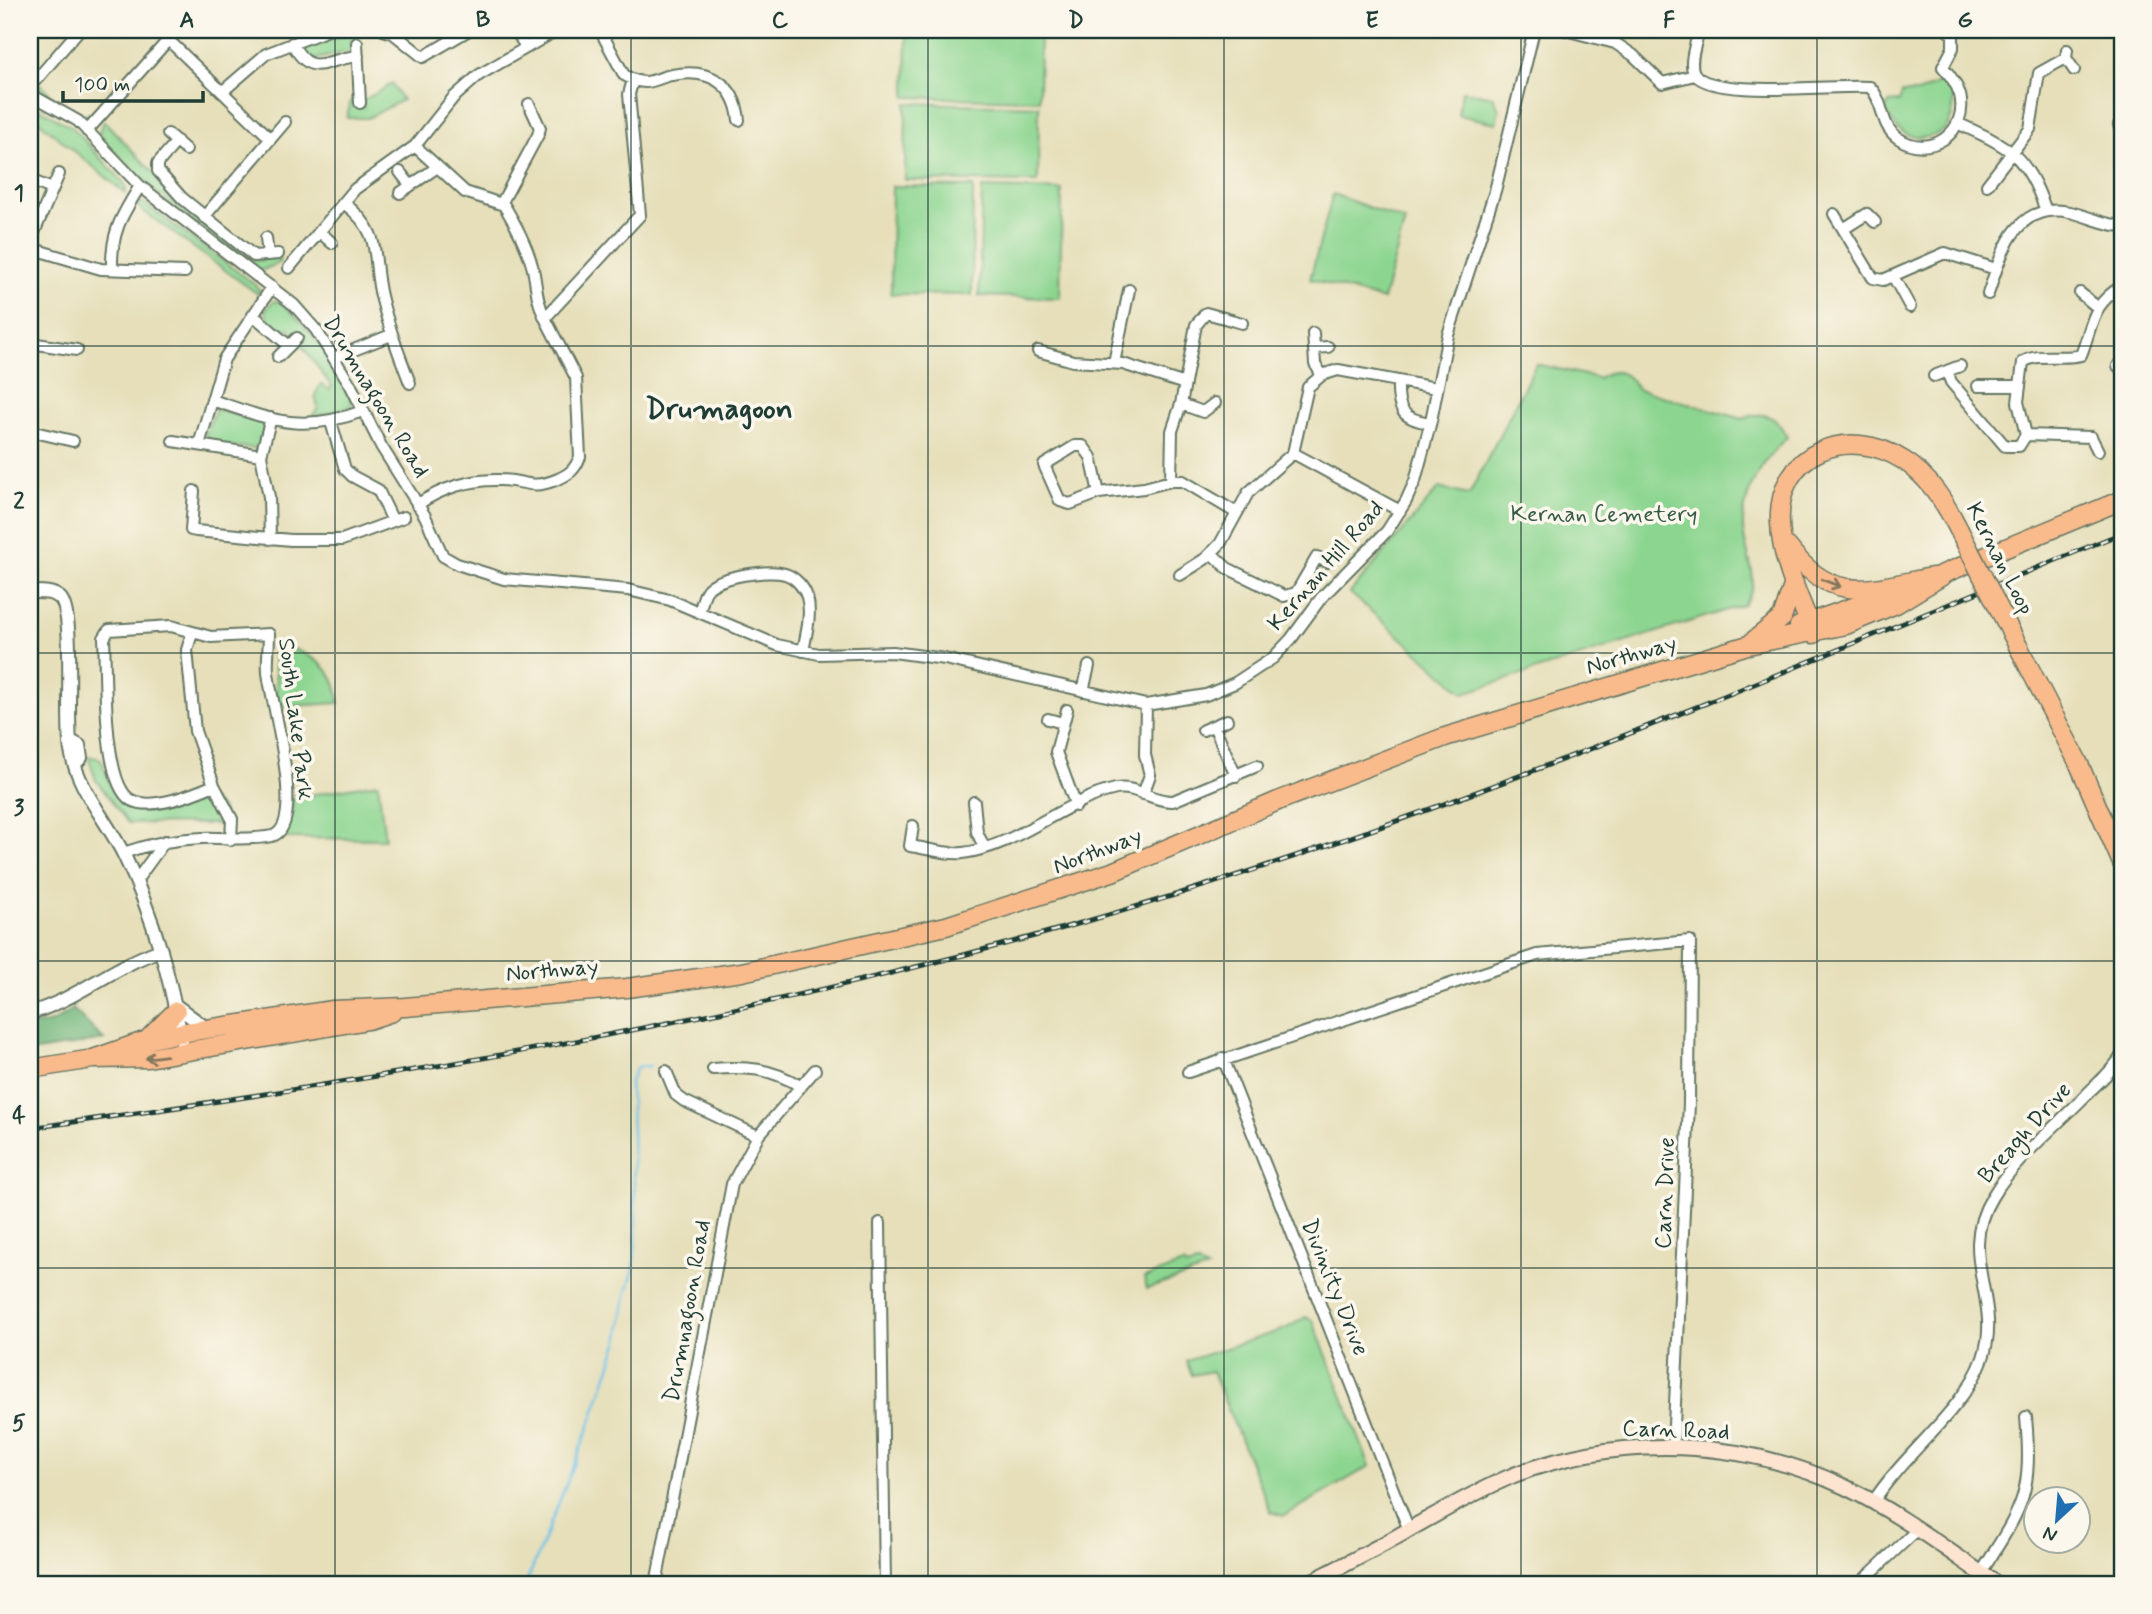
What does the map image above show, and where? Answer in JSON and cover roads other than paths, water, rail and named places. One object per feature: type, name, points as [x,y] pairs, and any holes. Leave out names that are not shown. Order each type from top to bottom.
[{"type":"highway","name":"Kernan Loop","points":[[1812,629],[1794,583],[1782,538],[1781,506],[1794,471],[1826,448],[1843,443],[1862,443],[1881,448],[1905,461],[1946,504],[2078,762],[2122,863]]},
{"type":"highway","name":"Northway","points":[[30,1069],[93,1059],[148,1058],[182,1044],[206,1028],[333,1010],[405,1007],[627,988],[716,976],[813,958],[946,926],[1112,872],[1278,801],[1445,737],[1748,645],[1782,638],[1798,626],[1812,629],[2122,500]]},
{"type":"highway","points":[[1782,538],[1814,576],[1847,589],[1863,591],[1942,576]]},
{"type":"highway","name":"Northway","points":[[1812,629],[1915,592],[1942,576]]},
{"type":"highway","points":[[1748,645],[1782,618],[1794,583]]},
{"type":"highway","name":"Northway","points":[[93,1059],[147,1040],[182,1044],[368,1020],[405,1007]]},
{"type":"highway","points":[[147,1040],[175,1008]]},
{"type":"main road","name":"Carn Road","points":[[1307,1584],[1513,1476],[1609,1450],[1673,1447],[1729,1452],[1782,1463],[1840,1485],[1873,1502],[1997,1584]]},
{"type":"street","points":[[30,76],[37,79],[79,30]]},
{"type":"street","points":[[158,30],[270,138]]},
{"type":"street","points":[[222,92],[252,63],[309,32],[328,30]]},
{"type":"street","points":[[383,30],[393,33],[423,57],[469,30]]},
{"type":"street","points":[[516,30],[526,48]]},
{"type":"street","points":[[289,268],[355,189],[415,146],[453,98],[480,75],[557,30]]},
{"type":"street","points":[[600,30],[624,75],[646,83],[670,75],[692,73],[713,79],[729,87],[737,101],[739,120]]},
{"type":"street","name":"Kernan Hill Road","points":[[722,620],[777,645],[803,651],[828,654],[893,652],[927,656],[1146,705],[1206,695],[1235,683],[1273,658],[1291,639],[1321,598],[1387,531],[1415,481],[1448,335],[1495,191],[1534,30]]},
{"type":"street","points":[[1565,30],[1615,43],[1633,55],[1661,83],[1695,75]]},
{"type":"street","points":[[1699,30],[1692,66],[1695,75],[1705,82],[1758,89],[1870,87],[1877,94],[1887,127],[1897,138],[1921,147],[1944,140],[1957,123],[1961,111],[1960,94],[1943,67],[1953,48],[1953,35],[1947,30]]},
{"type":"street","points":[[87,131],[169,38]]},
{"type":"street","points":[[292,43],[302,62],[311,66],[358,57]]},
{"type":"street","points":[[358,43],[360,103]]},
{"type":"street","points":[[1987,185],[2030,129],[2039,73],[2066,54],[2074,71]]},
{"type":"street","points":[[545,318],[639,215],[629,94],[633,80]]},
{"type":"street","name":"Drumnagoon Road","points":[[30,94],[71,116],[140,186],[294,305],[334,358],[443,556],[457,564],[504,579],[628,590],[699,610],[722,620]]},
{"type":"street","points":[[502,202],[540,128],[529,104]]},
{"type":"street","points":[[204,217],[285,122]]},
{"type":"street","points":[[1957,123],[2013,152],[2028,170],[2046,211]]},
{"type":"street","points":[[186,150],[173,138],[159,163],[158,171],[204,217],[254,256],[273,254],[266,238]]},
{"type":"street","points":[[415,146],[465,192],[502,202],[522,238],[533,269],[536,298],[576,378],[580,457],[568,476],[541,487],[502,480],[467,482],[434,494],[417,505]]},
{"type":"street","points":[[400,193],[436,168]]},
{"type":"street","points":[[400,172],[410,186]]},
{"type":"street","points":[[30,242],[59,174]]},
{"type":"street","points":[[30,180],[52,189]]},
{"type":"street","points":[[112,269],[111,244],[116,228],[140,186]]},
{"type":"street","points":[[344,203],[358,214],[371,232],[376,248],[381,297],[391,335],[410,383]]},
{"type":"street","points":[[1988,294],[1996,269],[2019,222],[2046,211],[2069,212],[2122,226]]},
{"type":"street","points":[[1834,214],[1873,278],[1883,280],[1945,253],[1996,269]]},
{"type":"street","points":[[1844,228],[1867,215],[1875,222]]},
{"type":"street","points":[[320,232],[332,243]]},
{"type":"street","points":[[30,248],[112,269],[185,272]]},
{"type":"street","points":[[1893,276],[1910,307]]},
{"type":"street","points":[[1947,371],[1951,382],[2005,446],[2019,446],[2026,435],[2018,402],[2022,362],[2030,358],[2067,359],[2081,355],[2097,307],[2105,297],[2122,286]]},
{"type":"street","points":[[199,445],[224,359],[272,287]]},
{"type":"street","points":[[1114,363],[1121,300],[1129,290]]},
{"type":"street","points":[[2077,292],[2097,307]]},
{"type":"street","points":[[1171,481],[1172,430],[1181,404],[1190,344],[1196,325],[1203,314],[1242,323]]},
{"type":"street","points":[[253,315],[293,342],[278,356]]},
{"type":"street","points":[[1313,333],[1314,364],[1322,374]]},
{"type":"street","points":[[334,358],[391,335]]},
{"type":"street","points":[[30,343],[77,349]]},
{"type":"street","points":[[1314,348],[1328,347]]},
{"type":"street","points":[[60,361],[61,348]]},
{"type":"street","points":[[1038,351],[1073,361],[1114,363],[1185,384]]},
{"type":"street","points":[[1934,376],[1960,366]]},
{"type":"street","points":[[1180,575],[1220,544],[1235,512],[1248,493],[1293,453],[1308,387],[1322,374],[1338,370],[1436,388]]},
{"type":"street","points":[[1398,382],[1398,397],[1406,416],[1413,421],[1430,423]]},
{"type":"street","points":[[1978,387],[2019,386]]},
{"type":"street","points":[[212,400],[302,425],[331,422],[363,411]]},
{"type":"street","points":[[1181,404],[1203,412],[1216,402]]},
{"type":"street","points":[[270,538],[269,497],[261,455],[271,418]]},
{"type":"street","points":[[194,491],[191,536],[342,540],[399,519],[379,490],[352,476],[345,469],[331,422]]},
{"type":"street","points":[[30,431],[61,434],[73,441]]},
{"type":"street","points":[[2026,435],[2091,437],[2098,451]]},
{"type":"street","points":[[173,441],[261,455]]},
{"type":"street","points":[[1099,493],[1091,457],[1083,446],[1075,446],[1044,465],[1060,501],[1070,504],[1099,493],[1183,481],[1235,512]]},
{"type":"street","points":[[1293,453],[1400,511]]},
{"type":"street","points":[[1211,553],[1227,568],[1284,596],[1296,593],[1317,557],[1327,562]]},
{"type":"street","points":[[699,610],[707,589],[716,583],[770,572],[787,574],[798,581],[807,596],[808,617],[803,651]]},
{"type":"street","points":[[30,592],[54,594],[65,605],[69,627],[69,739],[75,765],[136,881],[161,950],[182,1044]]},
{"type":"street","name":"South Lake Park","points":[[123,853],[165,841],[205,837],[231,840],[275,835],[283,828],[287,814],[285,760],[268,671],[269,634],[211,637],[171,625],[109,630],[104,638],[114,777],[124,795],[133,801],[144,803],[187,798],[214,785]]},
{"type":"street","points":[[192,633],[187,650],[195,731],[214,785],[232,818],[231,840]]},
{"type":"street","points":[[1083,691],[1089,666]]},
{"type":"street","points":[[1143,794],[1150,775],[1145,755],[1146,705]]},
{"type":"street","points":[[1067,710],[1056,752],[1076,806]]},
{"type":"street","points":[[1048,719],[1063,723]]},
{"type":"street","points":[[1227,720],[1208,728],[1236,776]]},
{"type":"street","points":[[913,826],[910,846],[963,853],[1022,834],[1117,788],[1143,794],[1160,802],[1173,802],[1257,766]]},
{"type":"street","points":[[974,802],[974,817],[984,847]]},
{"type":"street","points":[[974,817],[988,816]]},
{"type":"street","points":[[136,881],[165,841]]},
{"type":"street","name":"Carn Drive","points":[[1223,1058],[1537,956],[1690,941],[1689,1103],[1673,1447]]},
{"type":"street","points":[[30,1013],[49,1006],[128,963],[161,950]]},
{"type":"street","points":[[175,1008],[206,1028]]},
{"type":"street","name":"Breagh Drive","points":[[1873,1502],[1962,1393],[1983,1357],[1989,1326],[1987,1304],[1976,1257],[1977,1241],[1991,1198],[2013,1169],[2122,1055]]},
{"type":"street","points":[[1188,1072],[1223,1058]]},
{"type":"street","name":"Divinity Drive","points":[[1223,1058],[1409,1530]]},
{"type":"street","points":[[713,1069],[747,1066],[772,1072],[800,1086]]},
{"type":"street","name":"Drumnagoon Road","points":[[656,1584],[727,1204],[738,1170],[758,1136],[815,1070]]},
{"type":"street","points":[[666,1071],[676,1095],[684,1101],[758,1136]]},
{"type":"street","points":[[880,1223],[885,1584]]},
{"type":"street","points":[[1981,1573],[2012,1524],[2025,1495],[2030,1461],[2026,1417]]},
{"type":"street","points":[[1859,1584],[1917,1530]]},
{"type":"waterway","points":[[526,1584],[590,1425],[618,1343],[626,1295],[634,1269],[636,1232],[630,1081],[637,1067],[650,1066]]},
{"type":"railway","points":[[30,1128],[293,1090],[555,1045],[816,991],[1074,925],[1208,885],[1473,793],[1734,692],[2122,533]]},
{"type":"district","name":"Drumagoon","points":[[719,408]]},
{"type":"park label","name":"Kernan Cemetery","points":[[1604,513]]}]
